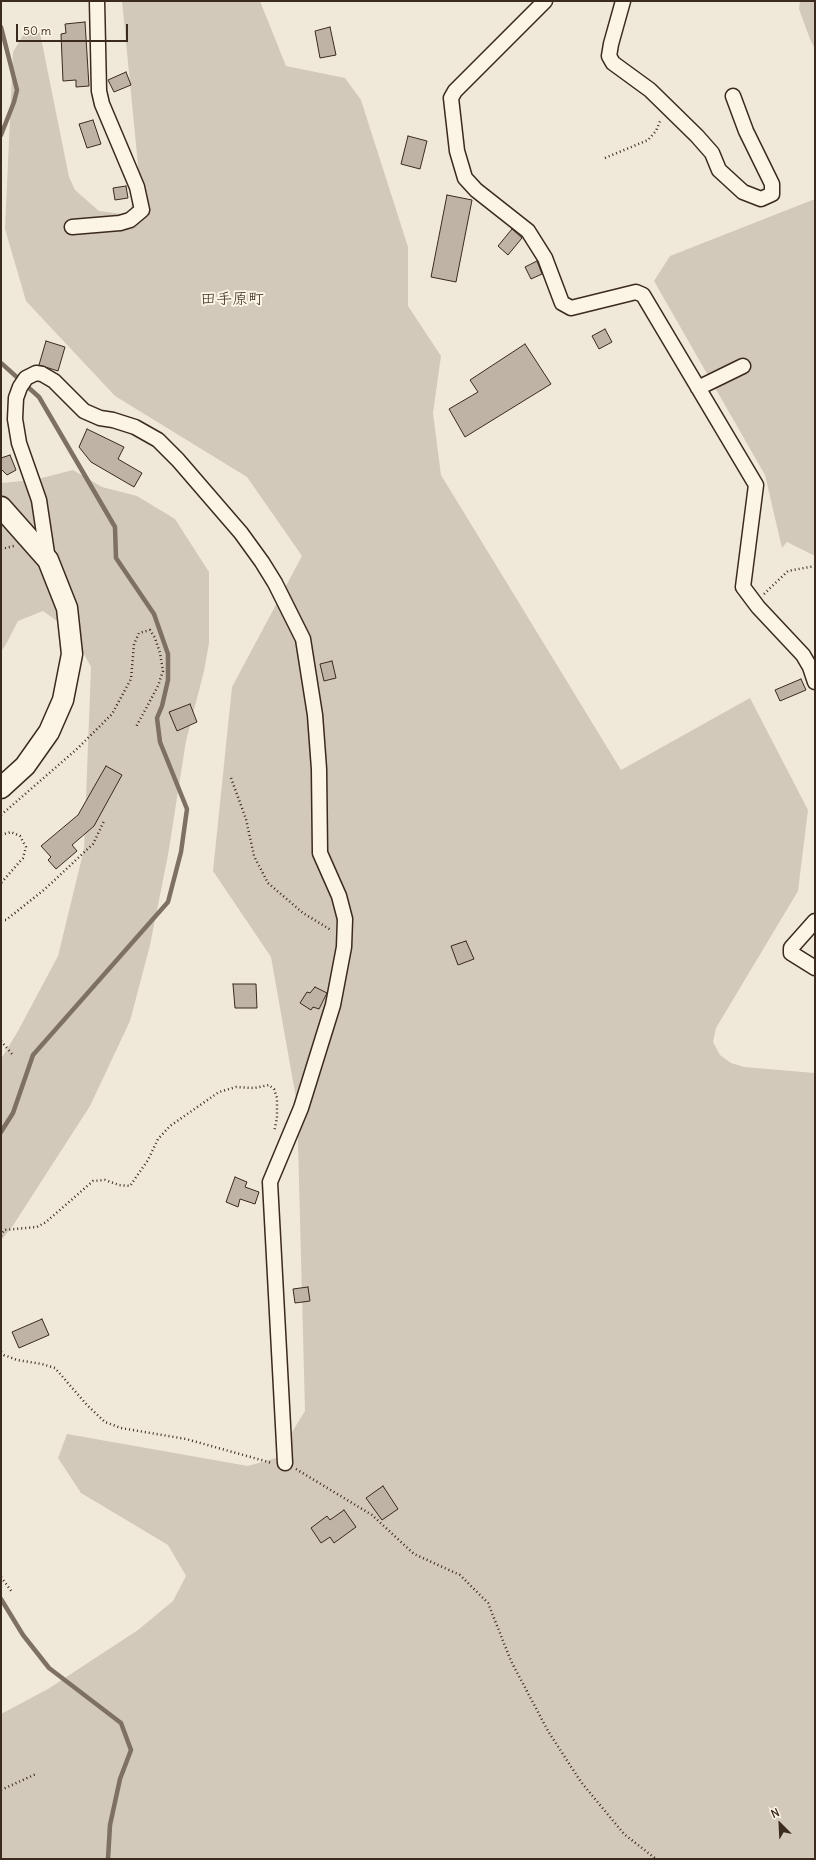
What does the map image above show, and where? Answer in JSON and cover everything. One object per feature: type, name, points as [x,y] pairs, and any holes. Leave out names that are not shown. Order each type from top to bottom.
[{"type":"street","points":[[72,227],[120,223],[130,220],[142,210],[137,188],[102,104],[99,91],[97,1]]},
{"type":"street","points":[[545,1],[455,91],[451,98],[457,152],[465,178],[476,190],[528,231],[545,258],[562,303],[571,308],[636,292],[643,295],[756,485],[743,587],[803,655],[810,667],[815,682]]},
{"type":"street","points":[[623,1],[609,56],[614,63],[650,90],[697,136],[712,153],[719,170],[743,192],[761,199],[772,194],[772,184],[746,131],[734,96]]},
{"type":"street","points":[[698,388],[743,366]]},
{"type":"street","points":[[1,788],[25,766],[49,732],[63,700],[72,654],[67,608],[48,560],[39,500],[19,443],[15,419],[16,398],[23,382],[36,373],[42,374],[54,381],[84,411],[100,418],[113,420],[135,427],[158,440],[178,460],[241,533],[275,583],[303,639],[315,715],[319,761],[320,852],[339,896],[345,919],[344,939],[333,1005],[301,1108],[270,1182],[285,1463]]},
{"type":"street","points":[[1,507],[48,560]]},
{"type":"street","points":[[815,921],[791,948],[791,953],[815,968]]},
{"type":"path","points":[[605,158],[648,140],[661,121],[659,115]]},
{"type":"path","points":[[755,602],[788,570],[815,566]]},
{"type":"path","points":[[1,815],[78,748],[112,714],[131,678],[134,644],[139,633],[150,630],[157,643],[163,672],[158,686],[136,727]]},
{"type":"path","points":[[231,778],[246,819],[254,856],[268,883],[303,913],[344,939]]},
{"type":"path","points":[[1,920],[6,920],[45,889],[93,844],[104,821]]},
{"type":"path","points":[[1,835],[11,832],[20,836],[26,848],[23,858],[1,883]]},
{"type":"path","points":[[1,1041],[12,1054]]},
{"type":"path","points":[[1,1236],[4,1230],[37,1227],[46,1222],[93,1181],[105,1180],[119,1185],[130,1186],[148,1160],[158,1139],[170,1126],[219,1092],[236,1087],[254,1088],[269,1085],[274,1089],[277,1098],[277,1118],[274,1133]]},
{"type":"path","points":[[1,1352],[4,1355],[17,1360],[42,1364],[55,1368],[87,1405],[105,1422],[121,1428],[186,1440],[270,1464],[285,1463],[372,1515],[414,1554],[460,1575],[488,1603],[511,1661],[548,1731],[581,1782],[624,1834],[656,1859]]},
{"type":"path","points":[[1,1577],[12,1592]]},
{"type":"path","points":[[1,1790],[36,1774]]},
{"type":"shaded area","points":[[122,1],[260,1],[286,66],[345,78],[361,100],[408,247],[408,306],[441,356],[433,413],[441,475],[621,770],[750,698],[808,810],[798,891],[716,1028],[713,1042],[720,1055],[731,1063],[744,1067],[815,1073],[815,1859],[1,1859],[1,1714],[48,1689],[138,1630],[173,1601],[186,1576],[168,1545],[81,1493],[58,1458],[67,1434],[248,1466],[276,1458],[305,1411],[297,1104],[271,957],[213,871],[232,687],[302,556],[247,477],[115,396],[26,301],[5,229],[13,52],[28,27],[40,33],[69,177],[75,190],[99,211],[130,215],[138,165]]},
{"type":"shaded area","points":[[800,1],[815,1],[815,49],[799,9]]},
{"type":"shaded area","points":[[815,199],[815,556],[787,542],[782,548],[765,475],[654,281],[670,256]]},
{"type":"shaded area","points":[[73,470],[102,487],[137,496],[175,519],[209,572],[209,643],[204,671],[186,741],[168,855],[150,945],[130,1021],[90,1106],[12,1227],[1,1240],[1,1059],[18,1031],[58,956],[84,849],[91,667],[72,632],[43,611],[18,621],[1,651],[1,483],[34,480]]},
{"type":"building","points":[[85,22],[89,86],[76,87],[76,80],[63,81],[61,34],[66,33],[65,24]]},
{"type":"building","points":[[330,27],[336,55],[320,58],[315,31]]},
{"type":"building","points":[[126,72],[131,85],[114,92],[108,80]]},
{"type":"building","points":[[93,120],[101,144],[87,148],[79,124]]},
{"type":"building","points":[[408,136],[427,141],[420,169],[401,164]]},
{"type":"building","points":[[126,186],[128,198],[115,200],[113,188]]},
{"type":"building","points":[[447,195],[472,200],[456,282],[431,277]]},
{"type":"building","points":[[512,229],[522,238],[508,255],[498,246]]},
{"type":"building","points":[[537,261],[542,274],[531,279],[525,267]]},
{"type":"building","points":[[605,329],[612,342],[599,349],[592,336]]},
{"type":"building","points":[[46,341],[65,347],[58,371],[39,365]]},
{"type":"building","points":[[525,344],[551,384],[465,437],[449,409],[478,392],[470,380]]},
{"type":"building","points":[[87,429],[124,447],[118,459],[142,473],[134,487],[91,462],[79,447]]},
{"type":"building","points":[[10,455],[16,470],[7,475],[1,469],[1,458]]},
{"type":"building","points":[[332,661],[336,678],[324,681],[320,664]]},
{"type":"building","points":[[801,679],[806,690],[780,701],[775,690]]},
{"type":"building","points":[[190,704],[197,722],[177,731],[169,712]]},
{"type":"building","points":[[106,766],[122,775],[94,826],[72,845],[77,851],[56,869],[48,860],[51,857],[41,846],[78,815]]},
{"type":"building","points":[[466,941],[474,959],[458,965],[451,946]]},
{"type":"building","points":[[233,984],[256,984],[257,1008],[235,1008]]},
{"type":"building","points":[[315,987],[327,993],[319,1009],[313,1007],[311,1010],[300,1003],[307,992],[310,993]]},
{"type":"building","points":[[235,1177],[247,1182],[245,1187],[259,1192],[255,1204],[240,1199],[238,1207],[226,1202]]},
{"type":"building","points":[[308,1287],[310,1301],[295,1303],[293,1289]]},
{"type":"building","points":[[42,1319],[49,1335],[19,1348],[12,1332]]},
{"type":"building","points":[[383,1486],[398,1509],[382,1520],[366,1498]]},
{"type":"building","points":[[344,1510],[356,1527],[334,1543],[330,1537],[321,1543],[311,1528],[327,1516],[330,1520]]},
{"type":"waterway","points":[[1,27],[17,90],[1,135]]},
{"type":"waterway","points":[[1,363],[39,397],[115,527],[116,558],[154,614],[168,654],[168,680],[162,706],[157,718],[160,742],[187,809],[181,852],[168,902],[33,1055],[13,1113],[1,1132]]},
{"type":"waterway","points":[[1,1599],[23,1635],[49,1668],[121,1723],[131,1750],[120,1779],[110,1825],[108,1859]]},
{"type":"district","name":"田手原町","points":[[232,299]]}]
